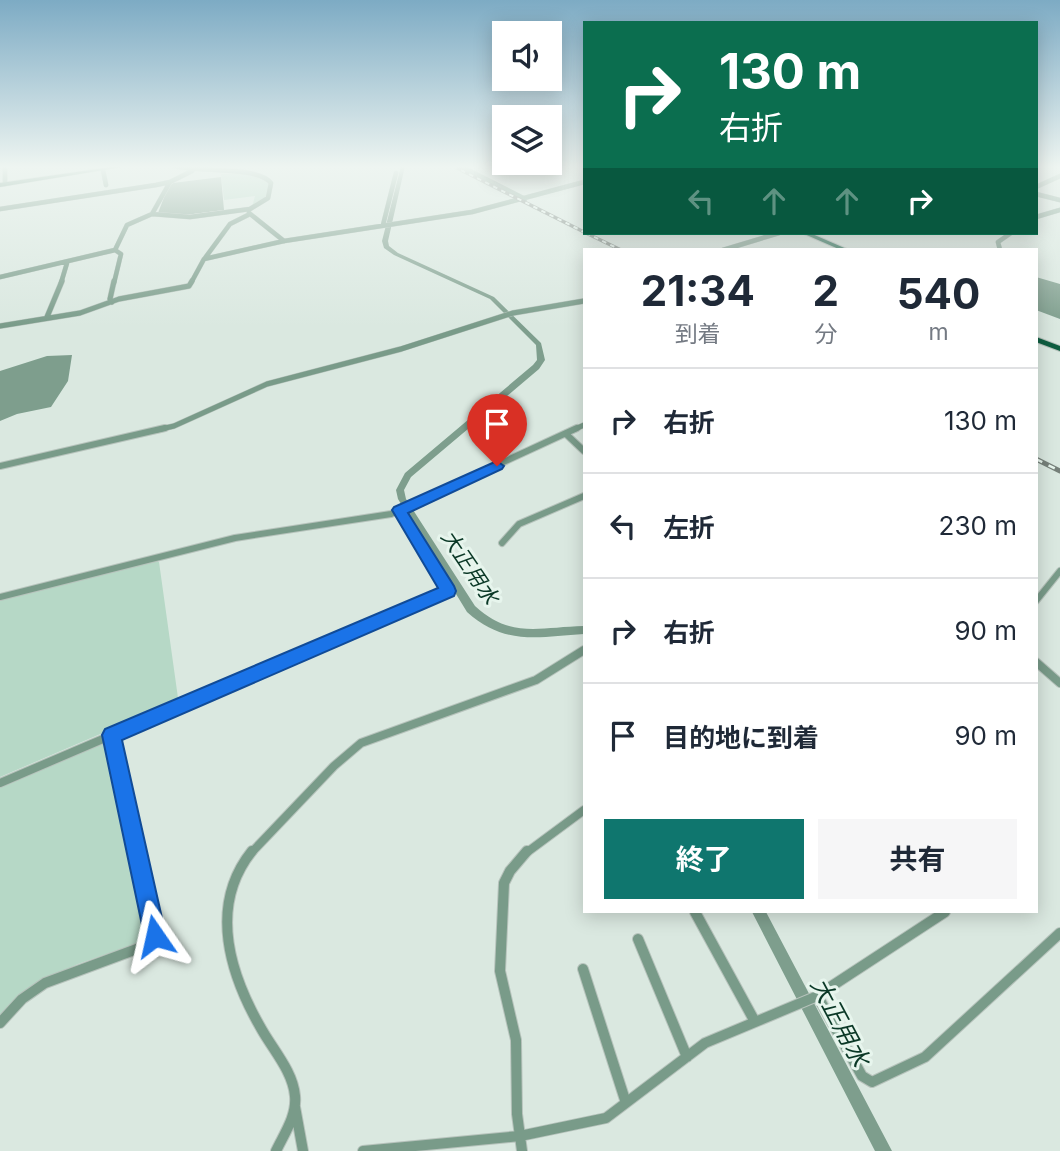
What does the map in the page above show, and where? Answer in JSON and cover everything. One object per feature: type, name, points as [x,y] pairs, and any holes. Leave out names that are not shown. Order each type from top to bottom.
[{"type":"main road","points":[[810,235],[841,248]]},
{"type":"main road","points":[[1038,340],[1060,349]]},
{"type":"street","points":[[0,277],[115,250],[127,225],[140,220]]},
{"type":"street","points":[[0,326],[80,313],[112,302],[189,286],[204,259],[230,224],[237,220]]},
{"type":"street","points":[[258,220],[284,241]]},
{"type":"street","points":[[384,225],[385,220]]},
{"type":"street","points":[[204,259],[284,241],[421,220]]},
{"type":"street","points":[[730,248],[772,235]]},
{"type":"street","points":[[112,302],[110,299],[121,254],[115,250]]},
{"type":"street","points":[[47,317],[57,298],[67,263]]},
{"type":"street","points":[[0,466],[174,426],[267,384],[401,349],[513,313],[583,301]]},
{"type":"street","points":[[0,597],[235,538],[384,516],[415,505],[583,426]]},
{"type":"street","points":[[566,434],[583,450]]},
{"type":"street","points":[[502,543],[519,524],[583,496]]},
{"type":"street","points":[[0,783],[448,591],[400,510]]},
{"type":"street","points":[[1038,598],[1060,571]]},
{"type":"street","points":[[303,1151],[288,1074],[246,1003],[231,963],[226,904],[233,883],[248,856],[361,743],[536,680],[583,651]]},
{"type":"street","points":[[1038,664],[1060,683]]},
{"type":"street","points":[[0,1023],[34,990],[82,968],[121,957],[153,943],[155,936],[142,870],[112,735]]},
{"type":"street","points":[[522,1151],[516,1040],[500,971],[504,883],[510,870],[523,855],[583,811]]},
{"type":"street","points":[[696,913],[754,1020]]},
{"type":"street","points":[[363,1151],[520,1136],[606,1118],[705,1043],[816,996],[880,957],[943,913]]},
{"type":"street","points":[[816,996],[862,1076],[872,1082],[925,1057],[1060,933]]},
{"type":"street","points":[[638,939],[687,1057]]},
{"type":"street","points":[[583,969],[626,1103]]},
{"type":"street","points":[[276,1151],[295,1106]]},
{"type":"shaded area","points":[[1038,278],[1060,284],[1060,319],[1038,311]]},
{"type":"shaded area","points":[[72,355],[68,381],[51,407],[17,414],[0,421],[0,371],[47,356]]},
{"type":"shaded area","points":[[155,560],[159,562],[178,698],[175,702],[0,777],[0,600]]},
{"type":"shaded area","points":[[110,739],[147,937],[141,942],[78,964],[32,986],[0,1017],[0,786]]},
{"type":"waterway","name":"大正用水","points":[[390,220],[386,247],[492,298],[539,344],[541,360],[408,475],[400,490],[402,499],[471,609],[484,620],[497,627],[524,633],[583,630]]},
{"type":"waterway","name":"大正用水","points":[[760,913],[884,1151]]},
{"type":"railway","points":[[560,220],[583,231]]},
{"type":"railway","points":[[590,235],[617,248]]},
{"type":"railway","points":[[1038,460],[1060,471]]},
{"type":"route","points":[[155,936],[112,735],[448,591],[399,510],[497,466]]}]
